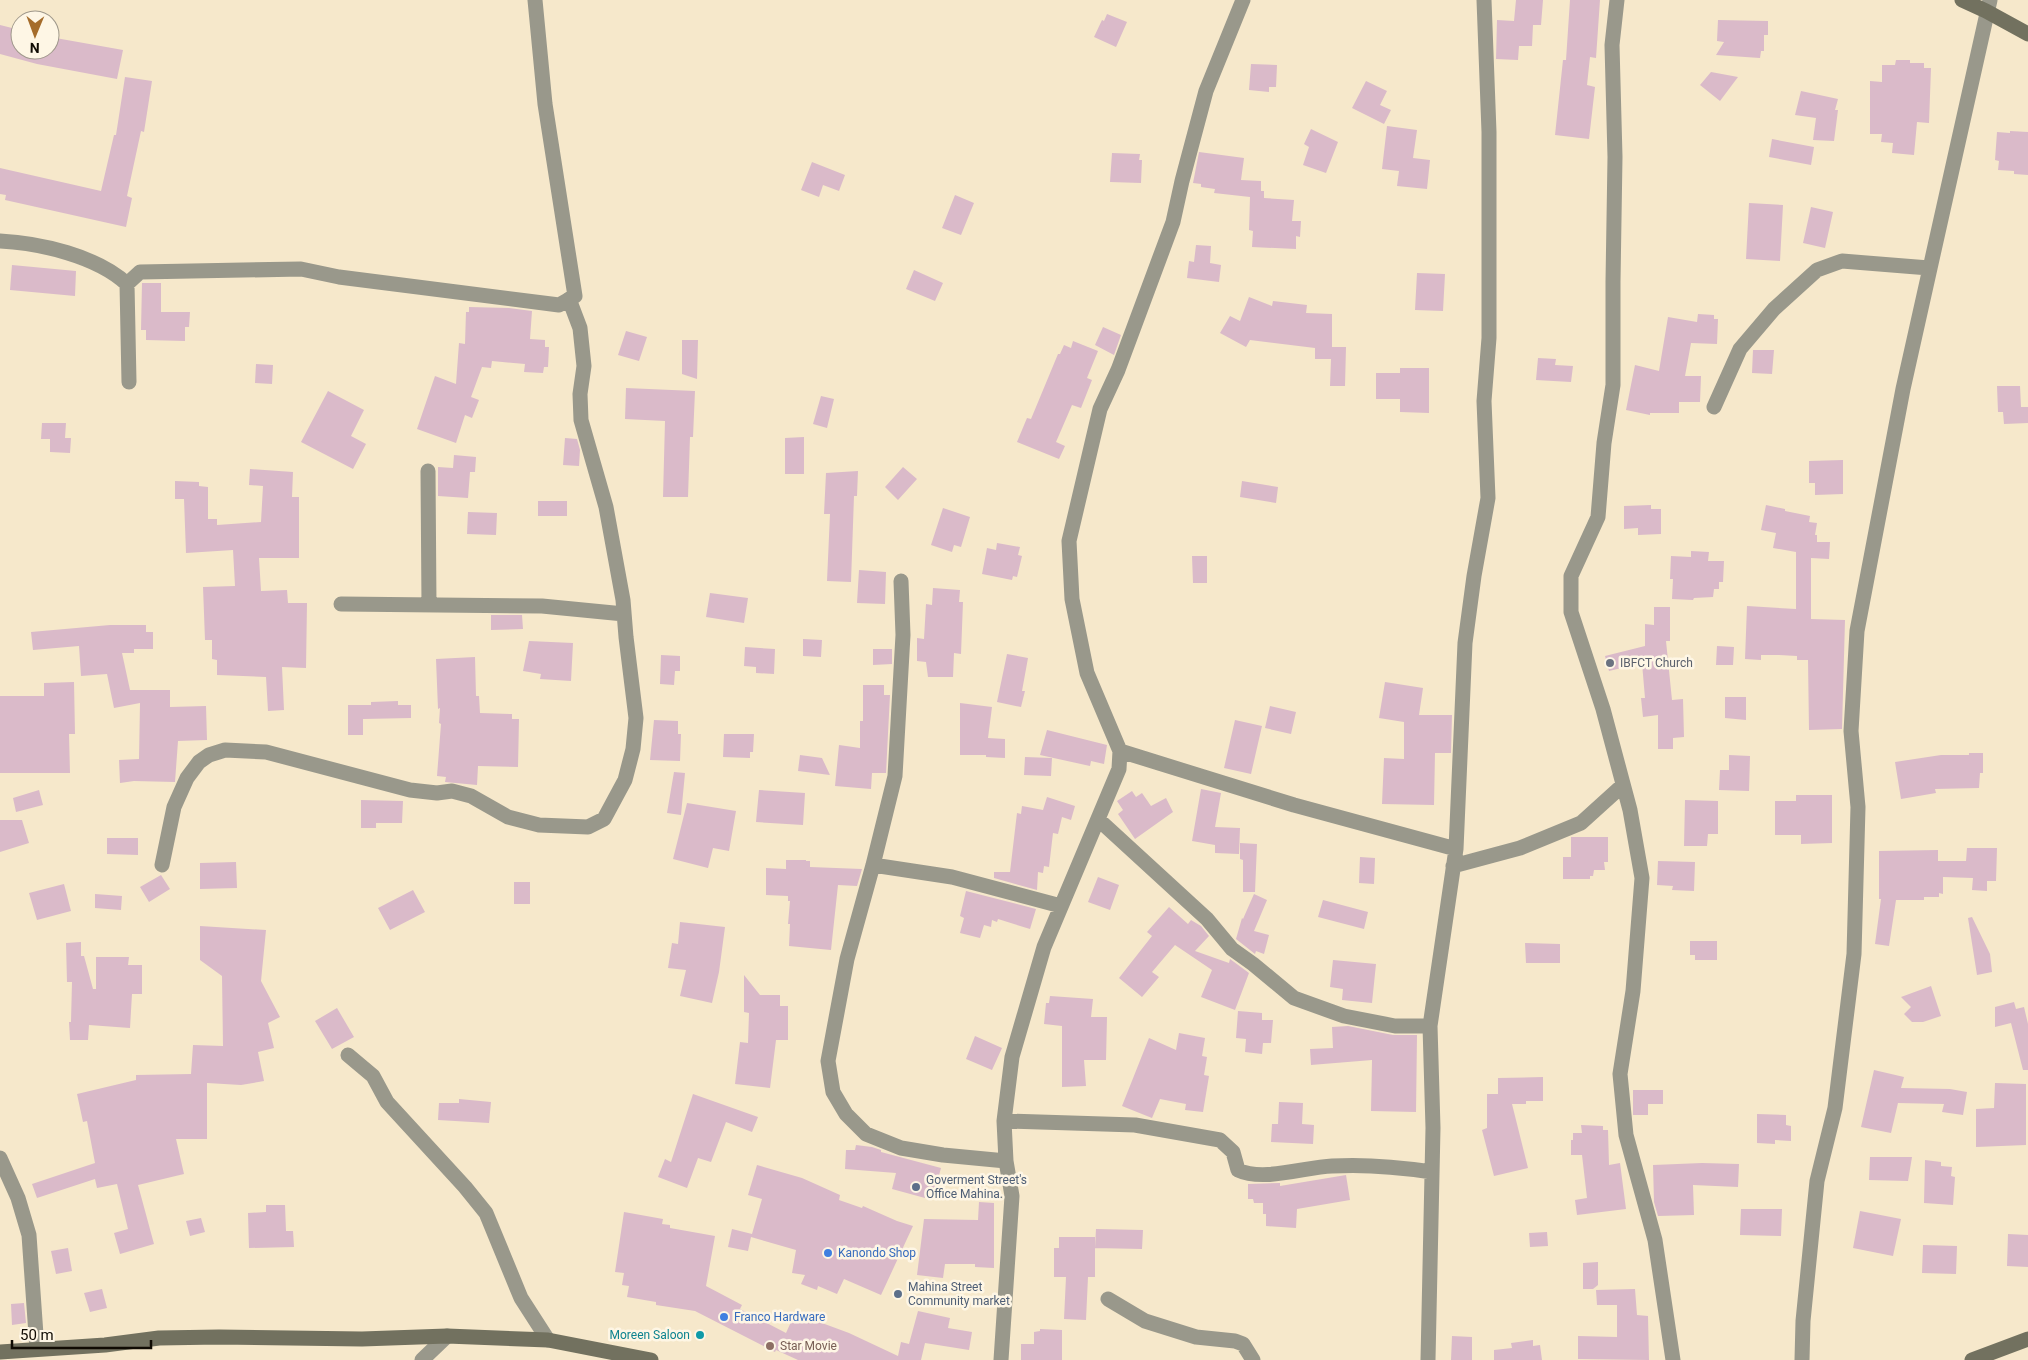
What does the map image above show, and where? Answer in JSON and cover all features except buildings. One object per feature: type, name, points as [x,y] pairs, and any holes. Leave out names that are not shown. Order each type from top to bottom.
[{"type":"street","points":[[127,284],[140,272],[301,270],[339,277],[560,305],[575,296],[545,104],[535,0]]},
{"type":"street","points":[[1001,1360],[1012,1196],[1006,1161],[1004,1121],[1012,1057],[1044,946],[1119,769],[1120,751],[1087,673],[1072,598],[1069,541],[1100,409],[1118,370],[1173,222],[1206,91],[1243,0]]},
{"type":"street","points":[[1428,1360],[1433,1128],[1430,1026],[1456,849],[1465,642],[1474,576],[1488,498],[1484,401],[1489,338],[1489,132],[1484,0]]},
{"type":"street","points":[[1617,0],[1612,45],[1615,157],[1613,385],[1604,443],[1598,517],[1571,576],[1571,612],[1603,709],[1630,810],[1642,878],[1633,991],[1620,1074],[1626,1135],[1655,1240],[1673,1360]]},
{"type":"street","points":[[1962,0],[1988,5],[2028,34]]},
{"type":"street","points":[[1802,1360],[1802,1321],[1817,1182],[1835,1108],[1854,954],[1858,807],[1851,731],[1856,631],[1903,389],[1988,5]]},
{"type":"street","points":[[0,241],[18,242],[79,257],[106,268],[127,284],[129,382]]},
{"type":"street","points":[[1714,407],[1740,350],[1774,309],[1816,270],[1842,261],[1930,268]]},
{"type":"street","points":[[162,865],[174,807],[186,778],[209,755],[225,750],[266,752],[410,790],[437,793],[452,791],[471,796],[508,817],[539,824],[588,827],[604,819],[625,780],[634,749],[636,718],[623,600],[606,507],[581,420],[580,394],[584,366],[580,328],[569,299]]},
{"type":"street","points":[[428,471],[430,509],[428,552],[429,604]]},
{"type":"street","points":[[901,580],[903,635],[896,776],[847,959],[828,1060],[833,1092],[846,1114],[866,1134],[901,1148],[943,1155],[1006,1161]]},
{"type":"street","points":[[341,604],[542,606],[624,614]]},
{"type":"street","points":[[1120,751],[1294,805],[1456,849]]},
{"type":"street","points":[[1453,866],[1520,848],[1581,823],[1623,785]]},
{"type":"street","points":[[1099,820],[1207,919],[1232,949],[1294,998],[1344,1016],[1395,1026],[1430,1026]]},
{"type":"street","points":[[873,865],[952,877],[1061,906]]},
{"type":"street","points":[[348,1055],[373,1076],[387,1102],[465,1187],[486,1213],[520,1298],[530,1316],[548,1340]]},
{"type":"street","points":[[1004,1121],[1135,1125],[1220,1140],[1233,1152],[1238,1170],[1245,1173],[1277,1173],[1341,1166],[1388,1166],[1432,1172]]},
{"type":"street","points":[[0,1158],[18,1198],[29,1235],[37,1348]]},
{"type":"street","points":[[1108,1299],[1145,1321],[1196,1337],[1234,1341],[1242,1344],[1253,1360]]},
{"type":"street","points":[[422,1360],[447,1336]]},
{"type":"street","points":[[0,1352],[37,1348],[105,1346],[160,1338],[362,1339],[447,1336],[548,1340],[651,1360]]},
{"type":"street","points":[[1972,1360],[2028,1339]]},
{"type":"place","name":"IBFCT Church","points":[[1610,663]]},
{"type":"place","name":"Goverment Street's Office Mahina.","points":[[916,1187]]},
{"type":"place","name":"Kanondo Shop","points":[[828,1253]]},
{"type":"place","name":"Mahina Street Community market","points":[[898,1294]]},
{"type":"place","name":"Franco Hardware","points":[[724,1317]]},
{"type":"place","name":"Moreen Saloon","points":[[700,1335]]},
{"type":"place","name":"Star Movie","points":[[770,1346]]}]
